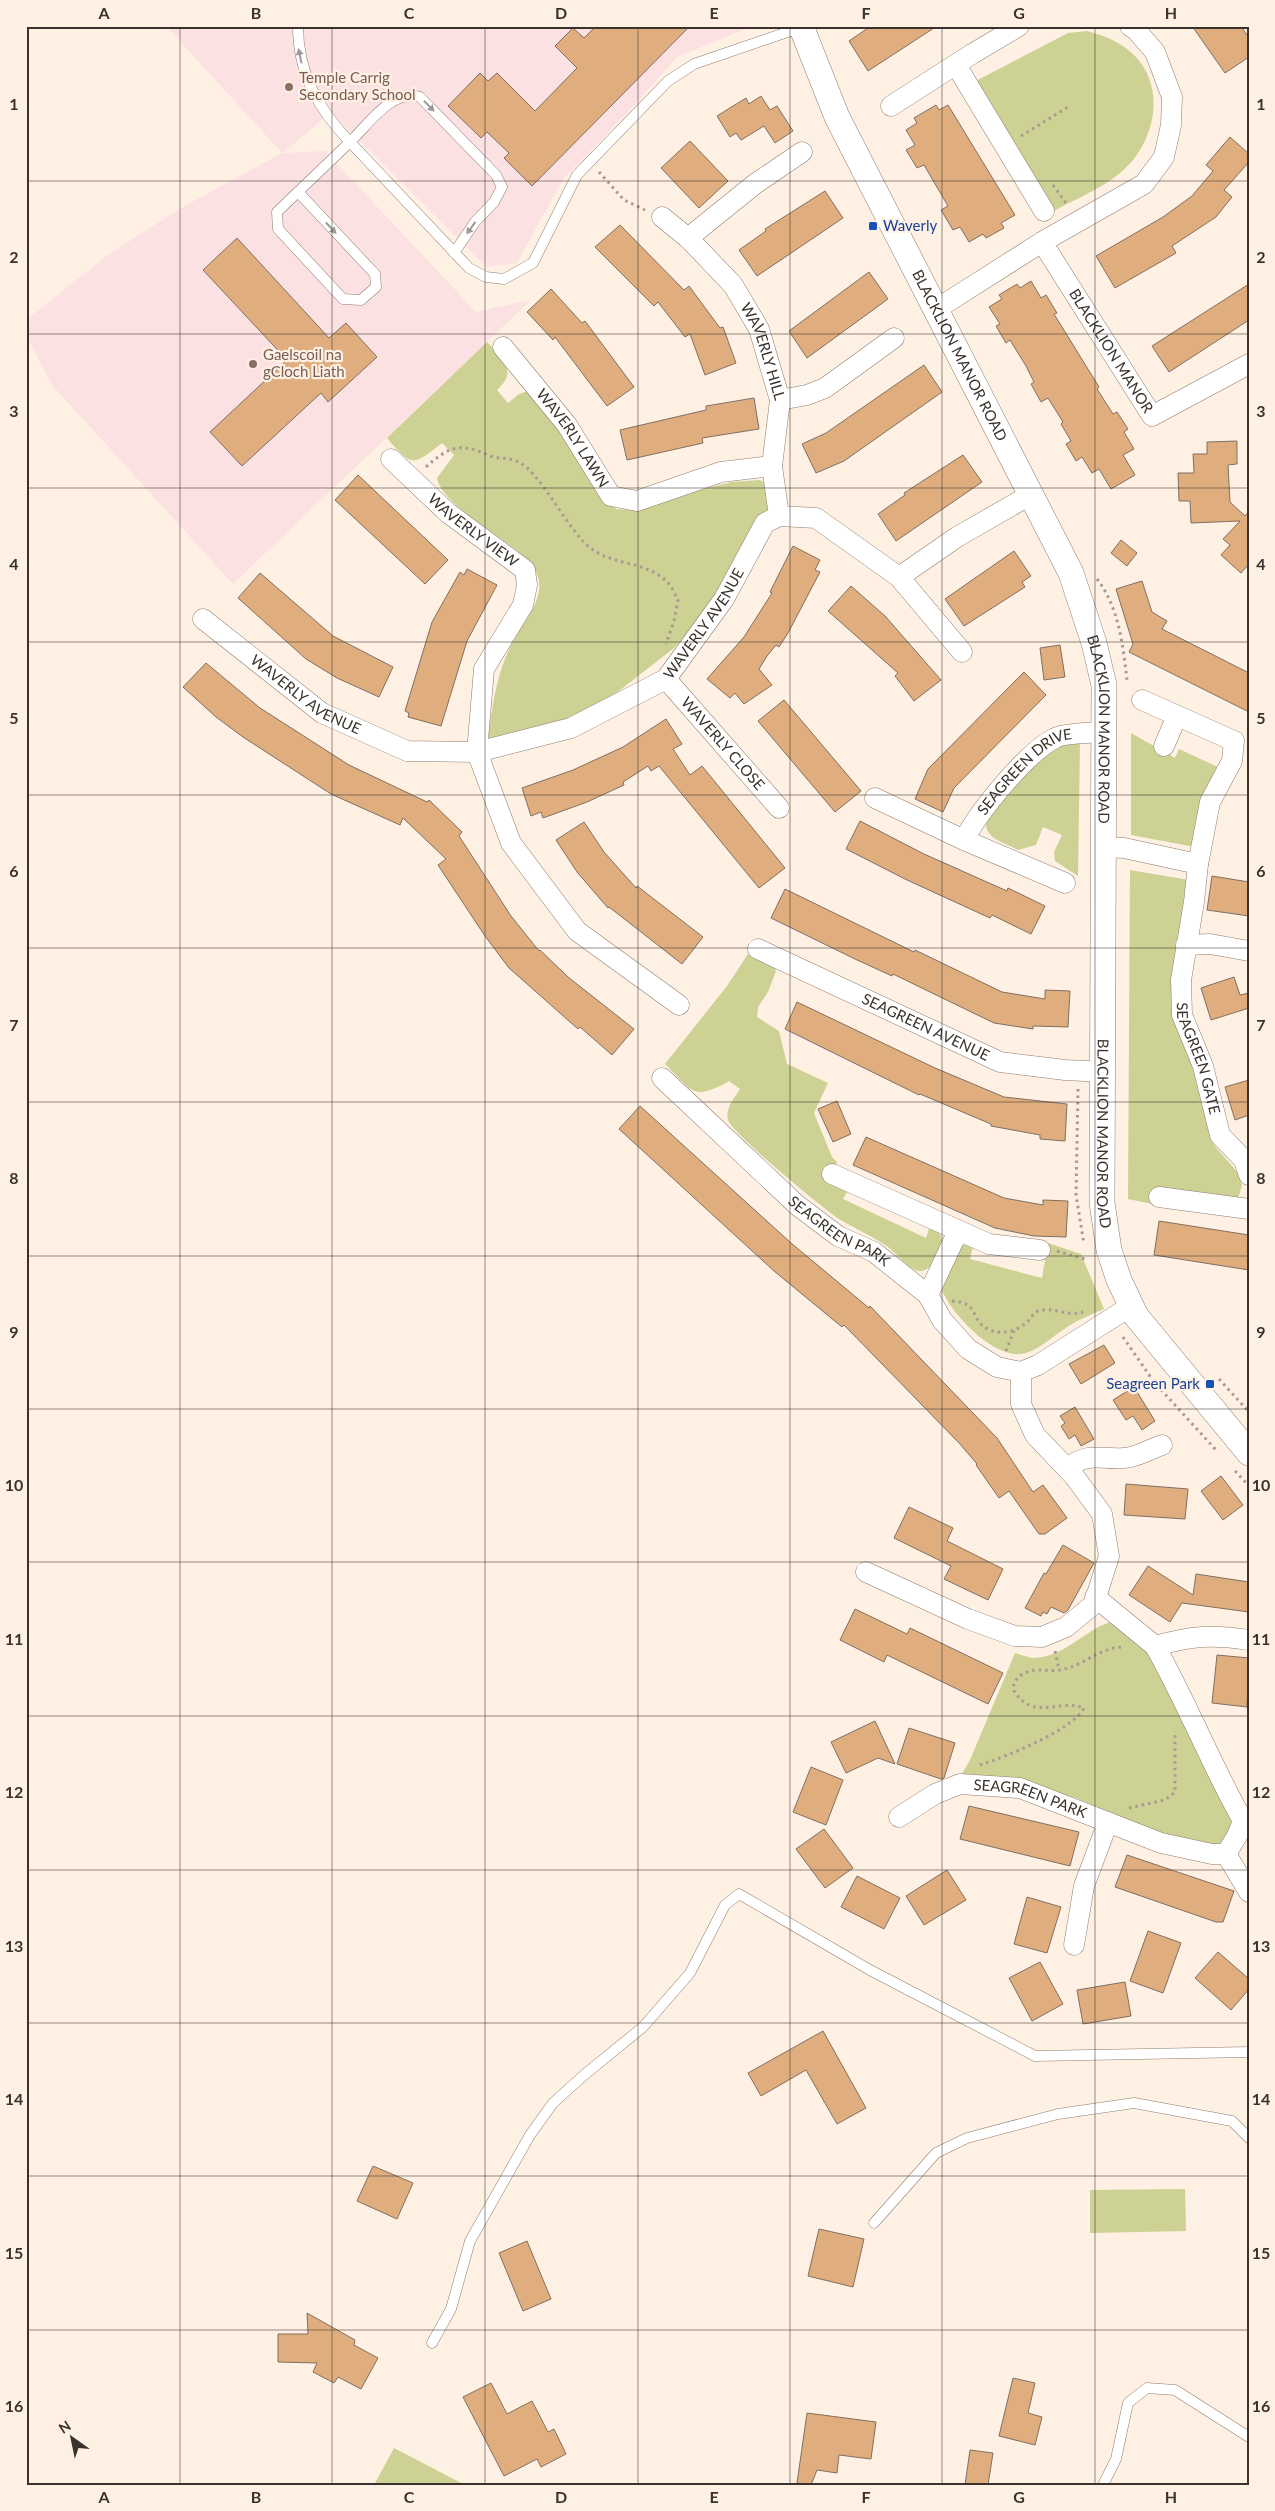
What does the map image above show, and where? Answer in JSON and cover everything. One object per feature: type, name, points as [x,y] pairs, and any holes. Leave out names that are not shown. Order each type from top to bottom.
[{"type":"street","points":[[891,106],[1019,26]]},
{"type":"street","points":[[935,310],[1042,242],[1144,184],[1164,157],[1171,125],[1172,96],[1156,52],[1130,26]]},
{"type":"street","name":"BLACKLION MANOR ROAD","points":[[802,27],[837,116],[1071,572],[1094,643],[1104,685],[1102,1202],[1109,1250],[1136,1316],[1249,1453]]},
{"type":"street","points":[[956,65],[1044,211]]},
{"type":"street","points":[[688,238],[755,184],[802,152]]},
{"type":"street","name":"WAVERLY HILL","points":[[662,217],[688,238],[732,285],[759,329],[780,400],[772,466],[779,516]]},
{"type":"street","name":"BLACKLION MANOR","points":[[1042,242],[1152,416],[1249,364]]},
{"type":"street","points":[[780,400],[808,395],[825,388],[894,338]]},
{"type":"street","name":"WAVERLY LAWN","points":[[503,347],[567,425],[611,496],[637,501],[721,472],[772,466]]},
{"type":"street","name":"WAVERLY VIEW","points":[[391,459],[448,513],[525,570],[527,585],[523,605],[484,669],[477,752]]},
{"type":"street","points":[[899,577],[957,537],[1030,495]]},
{"type":"street","points":[[779,516],[816,518],[899,577],[962,652]]},
{"type":"street","name":"WAVERLY AVENUE","points":[[203,620],[322,713],[407,751],[477,752],[571,728],[671,672],[724,599],[765,524],[779,516]]},
{"type":"street","name":"WAVERLY CLOSE","points":[[671,672],[779,808]]},
{"type":"street","name":"SEAGREEN GATE","points":[[1142,700],[1241,744],[1210,802],[1198,864],[1194,902],[1180,980],[1182,1015],[1203,1066],[1220,1135],[1247,1164]]},
{"type":"street","points":[[1164,746],[1178,716]]},
{"type":"street","name":"SEAGREEN DRIVE","points":[[964,840],[975,818],[994,796],[1027,760],[1056,737],[1104,732]]},
{"type":"street","points":[[477,752],[511,843],[577,931],[679,1005]]},
{"type":"street","points":[[875,798],[964,840],[1065,883]]},
{"type":"street","points":[[1104,847],[1124,848],[1198,864]]},
{"type":"street","points":[[1186,945],[1210,944],[1249,951]]},
{"type":"street","name":"SEAGREEN AVENUE","points":[[758,949],[1000,1062],[1065,1070],[1104,1072]]},
{"type":"street","name":"SEAGREEN PARK","points":[[662,1078],[797,1205],[838,1236],[874,1252],[930,1299],[942,1320],[968,1349],[997,1367],[1020,1372]]},
{"type":"street","points":[[832,1174],[989,1244],[1040,1250]]},
{"type":"street","points":[[1159,1197],[1249,1209]]},
{"type":"street","points":[[930,1299],[958,1231]]},
{"type":"street","points":[[866,1572],[968,1619],[1015,1636],[1042,1637],[1066,1626],[1094,1604],[1109,1556],[1102,1514],[1067,1468],[1035,1435],[1021,1404],[1020,1372],[1038,1364],[1131,1306]]},
{"type":"street","points":[[1067,1468],[1078,1459],[1094,1456],[1125,1458],[1162,1445]]},
{"type":"street","points":[[1096,1598],[1155,1646],[1184,1699],[1218,1777],[1246,1821],[1226,1854],[1249,1892]]},
{"type":"street","points":[[1155,1646],[1194,1637],[1218,1635],[1249,1640]]},
{"type":"street","name":"SEAGREEN PARK","points":[[900,1817],[935,1794],[960,1784],[1020,1788],[1161,1843],[1212,1854],[1226,1854]]},
{"type":"street","name":"SEAGREEN PARK","points":[[1074,1945],[1084,1886],[1108,1822]]},
{"type":"lane","points":[[298,26],[298,44],[306,80],[317,103],[350,142],[454,253],[470,268],[486,278],[504,279],[533,263],[577,175],[668,81],[694,64],[802,27]]},
{"type":"lane","points":[[298,192],[375,274],[376,287],[361,300],[343,299],[278,229],[277,212],[390,102],[411,94],[420,97],[496,175],[502,187],[499,194],[475,222],[454,253]]},
{"type":"lane","points":[[432,2343],[451,2309],[470,2241],[530,2134],[553,2103],[643,2027],[690,1973],[725,1904],[739,1894],[870,1970],[1034,2056],[1249,2052]]},
{"type":"lane","points":[[874,2223],[936,2153],[967,2138],[1058,2114],[1134,2103],[1232,2121],[1249,2138]]},
{"type":"lane","points":[[1103,2485],[1116,2459],[1128,2403],[1147,2388],[1175,2390],[1249,2437]]},
{"type":"path","points":[[1021,136],[1068,107]]},
{"type":"path","points":[[590,162],[624,200],[662,217]]},
{"type":"path","points":[[413,480],[442,452],[452,448],[473,448],[494,458],[516,461],[530,471],[591,549],[607,559],[651,572],[667,581],[678,600],[674,621],[664,649],[671,672]]},
{"type":"path","points":[[1096,578],[1106,590],[1122,636],[1128,684]]},
{"type":"path","points":[[1040,1250],[1053,1250],[1072,1257],[1088,1260]]},
{"type":"path","points":[[930,1299],[967,1303],[975,1310],[979,1322],[988,1330],[1006,1332],[1014,1331],[1027,1322],[1035,1312],[1046,1309],[1076,1314],[1085,1311]]},
{"type":"path","points":[[1216,1376],[1249,1412]]},
{"type":"path","points":[[977,1766],[1004,1757],[1080,1717],[1084,1708],[1075,1705],[1036,1708],[1026,1705],[1013,1690],[1015,1681],[1022,1674],[1032,1670],[1059,1670],[1071,1667],[1100,1651],[1115,1647],[1155,1646]]},
{"type":"path","points":[[1108,1822],[1114,1811],[1148,1806],[1165,1800],[1175,1792],[1175,1709],[1184,1699]]},
{"type":"shaded area","name":"Gaelscoil na gCloch Liath","points":[[166,26],[753,26],[677,57],[632,108],[563,179],[517,263],[486,267],[331,112],[283,153],[325,151],[476,312],[531,300],[233,584],[52,385],[26,335],[26,320],[105,257],[179,209],[282,153]]},
{"type":"green space","points":[[1087,31],[1106,37],[1124,46],[1145,69],[1151,84],[1153,100],[1152,117],[1148,133],[1132,162],[1113,179],[1054,211],[974,82],[1068,33]]},
{"type":"green space","points":[[487,342],[506,365],[507,377],[497,390],[508,403],[519,394],[528,391],[575,449],[602,495],[616,509],[639,511],[679,495],[732,482],[760,480],[767,485],[769,512],[701,618],[674,648],[606,701],[564,721],[499,741],[488,737],[496,688],[505,659],[536,600],[539,587],[537,574],[528,561],[511,546],[468,515],[448,497],[437,478],[454,455],[442,443],[424,456],[413,460],[402,455],[387,438]]},
{"type":"green space","points":[[1131,733],[1175,758],[1179,749],[1218,767],[1195,847],[1131,835]]},
{"type":"green space","points":[[1080,739],[1078,876],[1055,861],[1054,852],[1062,835],[1043,827],[1036,845],[1018,850],[994,838],[987,829],[986,823],[987,816],[1048,750]]},
{"type":"green space","points":[[1130,870],[1189,880],[1188,1051],[1213,1144],[1238,1173],[1242,1185],[1238,1199],[1162,1206],[1128,1199]]},
{"type":"green space","points":[[748,954],[773,966],[776,971],[768,992],[758,1007],[757,1017],[779,1031],[787,1064],[828,1083],[814,1113],[832,1157],[837,1162],[831,1178],[850,1187],[843,1199],[926,1238],[931,1223],[939,1231],[942,1241],[935,1259],[926,1270],[918,1271],[913,1269],[882,1243],[839,1219],[744,1139],[733,1127],[727,1116],[731,1104],[740,1089],[729,1081],[707,1091],[700,1092],[694,1090],[688,1087],[665,1064],[727,986]]},
{"type":"green space","points":[[974,1242],[970,1259],[1042,1278],[1048,1243],[1081,1254],[1104,1309],[1072,1324],[1044,1344],[1026,1353],[1014,1354],[989,1344],[976,1334],[955,1312],[942,1290],[954,1256],[962,1246]]},
{"type":"green space","points":[[1110,1622],[1146,1647],[1236,1825],[1220,1848],[1159,1833],[1076,1798],[1018,1781],[958,1781],[970,1760],[1015,1653],[1032,1658],[1045,1657],[1065,1649],[1091,1631]]},
{"type":"green space","points":[[1185,2189],[1186,2231],[1090,2233],[1090,2190]]},
{"type":"green space","points":[[394,2448],[465,2485],[374,2485]]},
{"type":"building","points":[[596,26],[690,26],[532,186],[504,158],[509,153],[487,132],[481,138],[448,106],[480,73],[488,81],[497,73],[535,111],[577,68],[555,46],[573,28],[584,38]]},
{"type":"building","points":[[871,26],[937,26],[868,71],[849,41]]},
{"type":"building","points":[[1192,26],[1241,26],[1249,38],[1249,57],[1225,73]]},
{"type":"building","points":[[761,96],[770,110],[777,106],[793,131],[775,143],[764,126],[741,140],[736,133],[730,137],[717,116],[746,98],[749,104]]},
{"type":"building","points":[[936,105],[939,110],[948,105],[1015,215],[1001,223],[1004,228],[986,238],[983,234],[969,242],[960,227],[953,230],[941,210],[948,206],[924,165],[917,168],[906,150],[915,145],[906,130],[917,123],[914,118]]},
{"type":"building","points":[[1230,137],[1249,154],[1249,162],[1224,190],[1232,197],[1216,217],[1172,246],[1176,253],[1115,288],[1096,256],[1163,217],[1192,196],[1213,171],[1206,165]]},
{"type":"building","points":[[690,141],[728,181],[699,208],[661,168]]},
{"type":"building","points":[[825,191],[843,218],[757,276],[739,250],[766,231],[765,229]]},
{"type":"building","points":[[620,225],[684,290],[689,286],[720,328],[723,327],[736,363],[705,375],[690,334],[685,337],[658,302],[654,306],[595,247]]},
{"type":"building","points":[[237,238],[329,338],[346,323],[377,357],[328,402],[321,393],[242,466],[210,432],[287,360],[203,270]]},
{"type":"building","points":[[869,272],[888,299],[807,358],[789,331]]},
{"type":"building","points":[[1031,281],[1041,298],[1046,295],[1057,313],[1054,314],[1099,387],[1097,389],[1113,414],[1117,412],[1128,429],[1124,432],[1134,449],[1123,455],[1135,475],[1111,489],[1099,469],[1092,473],[1082,457],[1076,461],[1066,444],[1071,441],[1061,424],[1063,422],[1048,398],[1041,402],[1031,384],[1034,382],[1026,366],[1010,340],[1006,343],[996,326],[1000,324],[989,307],[1002,299],[999,295],[1017,284],[1020,288]]},
{"type":"building","points":[[1249,284],[1249,320],[1169,372],[1152,346]]},
{"type":"building","points":[[551,289],[582,323],[585,321],[634,387],[607,406],[555,337],[553,340],[527,312]]},
{"type":"building","points":[[924,365],[942,392],[844,461],[816,473],[802,444],[826,433]]},
{"type":"building","points":[[754,398],[759,429],[702,438],[703,443],[627,460],[620,430],[706,410],[706,406]]},
{"type":"building","points":[[1237,441],[1237,464],[1228,465],[1230,502],[1245,516],[1249,511],[1249,564],[1241,573],[1221,555],[1230,545],[1223,539],[1240,521],[1191,523],[1190,501],[1179,501],[1178,473],[1194,473],[1193,454],[1207,454],[1207,442]]},
{"type":"building","points":[[963,455],[982,482],[896,541],[878,514],[905,495],[904,493]]},
{"type":"building","points":[[358,475],[448,560],[425,584],[335,500]]},
{"type":"building","points":[[1121,540],[1137,553],[1127,566],[1111,553]]},
{"type":"building","points":[[793,546],[820,560],[815,570],[820,572],[788,633],[779,647],[776,645],[767,656],[759,669],[772,685],[744,704],[735,693],[730,698],[707,679],[744,637],[772,593],[770,592]]},
{"type":"building","points":[[1014,551],[1031,576],[1022,582],[1025,587],[964,626],[945,599]]},
{"type":"building","points":[[467,569],[497,585],[467,641],[441,726],[408,717],[409,713],[405,711],[432,622],[460,572],[464,575]]},
{"type":"building","points":[[260,573],[333,636],[393,667],[379,697],[337,678],[306,659],[238,598]]},
{"type":"building","points":[[1142,581],[1152,612],[1167,621],[1162,629],[1249,673],[1249,712],[1129,652],[1133,644],[1116,589]]},
{"type":"building","points":[[851,586],[885,616],[941,680],[914,701],[895,676],[898,673],[828,611]]},
{"type":"building","points":[[1060,645],[1065,677],[1044,680],[1040,648]]},
{"type":"building","points":[[206,663],[260,708],[349,765],[427,802],[429,800],[462,832],[459,836],[511,916],[539,951],[568,977],[634,1029],[612,1055],[580,1027],[578,1029],[509,968],[485,936],[438,865],[446,859],[403,818],[400,825],[331,794],[243,737],[216,717],[183,687]]},
{"type":"building","points":[[1024,672],[1046,695],[954,788],[943,812],[915,799],[928,769]]},
{"type":"building","points":[[784,700],[861,791],[835,812],[758,721]]},
{"type":"building","points":[[666,719],[682,744],[673,749],[690,775],[702,766],[785,868],[759,888],[659,766],[651,771],[648,766],[623,782],[624,785],[587,802],[543,818],[541,812],[531,816],[522,788],[573,770],[623,747]]},
{"type":"building","points":[[860,821],[924,854],[1007,891],[1008,888],[1045,906],[1031,934],[992,915],[990,918],[907,880],[846,849]]},
{"type":"building","points":[[584,822],[604,852],[636,888],[637,886],[703,937],[682,964],[608,908],[577,872],[556,840]]},
{"type":"building","points":[[1212,876],[1249,882],[1249,916],[1207,910]]},
{"type":"building","points":[[785,889],[914,952],[915,950],[1002,992],[1045,999],[1045,990],[1070,991],[1068,1027],[1033,1026],[1033,1029],[994,1023],[893,974],[892,976],[855,959],[771,918]]},
{"type":"building","points":[[1234,977],[1240,995],[1249,993],[1249,1008],[1211,1020],[1201,988]]},
{"type":"building","points":[[797,1002],[935,1068],[1004,1097],[1067,1104],[1065,1141],[1040,1139],[1040,1135],[991,1126],[991,1124],[919,1095],[785,1029]]},
{"type":"building","points":[[1249,1080],[1249,1115],[1235,1120],[1225,1087]]},
{"type":"building","points":[[837,1101],[851,1134],[833,1142],[818,1109]]},
{"type":"building","points":[[640,1106],[791,1243],[869,1308],[870,1306],[997,1438],[1033,1492],[1043,1485],[1067,1518],[1045,1534],[1039,1534],[1009,1491],[999,1498],[977,1464],[960,1444],[844,1325],[842,1327],[774,1271],[619,1129]]},
{"type":"building","points":[[866,1137],[1004,1198],[1043,1205],[1043,1200],[1068,1201],[1066,1237],[1034,1236],[995,1228],[853,1165]]},
{"type":"building","points":[[1159,1221],[1249,1235],[1249,1270],[1154,1255]]},
{"type":"building","points":[[1104,1345],[1115,1363],[1081,1384],[1069,1364]]},
{"type":"building","points":[[1134,1387],[1155,1421],[1142,1430],[1133,1416],[1126,1420],[1113,1400]]},
{"type":"building","points":[[1075,1407],[1094,1439],[1081,1446],[1075,1435],[1069,1439],[1061,1426],[1065,1423],[1060,1416]]},
{"type":"building","points":[[1221,1476],[1243,1505],[1223,1520],[1201,1491]]},
{"type":"building","points":[[1126,1484],[1188,1489],[1185,1519],[1124,1515]]},
{"type":"building","points":[[909,1507],[953,1528],[947,1541],[1003,1569],[988,1600],[944,1579],[951,1566],[894,1538]]},
{"type":"building","points":[[1063,1545],[1094,1563],[1068,1610],[1064,1613],[1051,1607],[1047,1614],[1043,1612],[1041,1616],[1025,1608],[1044,1573],[1046,1574]]},
{"type":"building","points":[[1148,1566],[1193,1595],[1196,1574],[1249,1582],[1249,1612],[1182,1603],[1170,1622],[1129,1595]]},
{"type":"building","points":[[855,1609],[907,1634],[910,1628],[1003,1673],[988,1704],[887,1655],[884,1662],[840,1640]]},
{"type":"building","points":[[1217,1655],[1249,1658],[1247,1707],[1212,1703]]},
{"type":"building","points":[[875,1721],[895,1764],[878,1758],[846,1773],[831,1742]]},
{"type":"building","points":[[909,1728],[955,1743],[944,1778],[941,1779],[897,1764]]},
{"type":"building","points":[[811,1767],[843,1780],[826,1825],[793,1812]]},
{"type":"building","points":[[969,1806],[1079,1832],[1070,1866],[960,1839]]},
{"type":"building","points":[[824,1829],[853,1868],[825,1888],[796,1849]]},
{"type":"building","points":[[1127,1855],[1234,1891],[1223,1922],[1216,1922],[1115,1887]]},
{"type":"building","points":[[947,1870],[966,1900],[924,1925],[906,1896]]},
{"type":"building","points":[[857,1876],[900,1898],[884,1929],[841,1907]]},
{"type":"building","points":[[1027,1897],[1061,1907],[1047,1953],[1014,1944]]},
{"type":"building","points":[[1148,1931],[1181,1943],[1163,1993],[1130,1981]]},
{"type":"building","points":[[1218,1952],[1249,1979],[1249,1989],[1231,2010],[1195,1978]]},
{"type":"building","points":[[1040,1962],[1063,2004],[1032,2021],[1009,1978]]},
{"type":"building","points":[[1125,1982],[1131,2016],[1083,2024],[1077,1990]]},
{"type":"building","points":[[823,2031],[866,2108],[837,2124],[806,2070],[761,2096],[748,2073]]},
{"type":"building","points":[[373,2166],[413,2183],[397,2219],[357,2201]]},
{"type":"building","points":[[819,2229],[864,2239],[853,2287],[808,2276]]},
{"type":"building","points":[[527,2241],[551,2299],[523,2311],[499,2253]]},
{"type":"building","points":[[307,2313],[355,2340],[354,2345],[378,2358],[361,2389],[338,2377],[334,2383],[313,2372],[317,2363],[278,2362],[278,2334],[308,2334]]},
{"type":"building","points":[[1013,2378],[1035,2383],[1028,2413],[1042,2417],[1035,2445],[999,2436]]},
{"type":"building","points":[[491,2383],[507,2414],[532,2401],[548,2432],[554,2429],[566,2454],[541,2467],[537,2459],[504,2476],[463,2397]]},
{"type":"building","points":[[807,2413],[876,2422],[871,2459],[839,2455],[837,2473],[817,2470],[811,2485],[797,2483]]},
{"type":"building","points":[[970,2450],[993,2453],[988,2485],[965,2485]]},
{"type":"place","name":"Temple Carrig Secondary School","points":[[289,87]]},
{"type":"place","name":"Waverly","points":[[873,226]]},
{"type":"place","name":"Gaelscoil na gCloch Liath","points":[[253,364]]},
{"type":"place","name":"Seagreen Park","points":[[1210,1384]]}]
